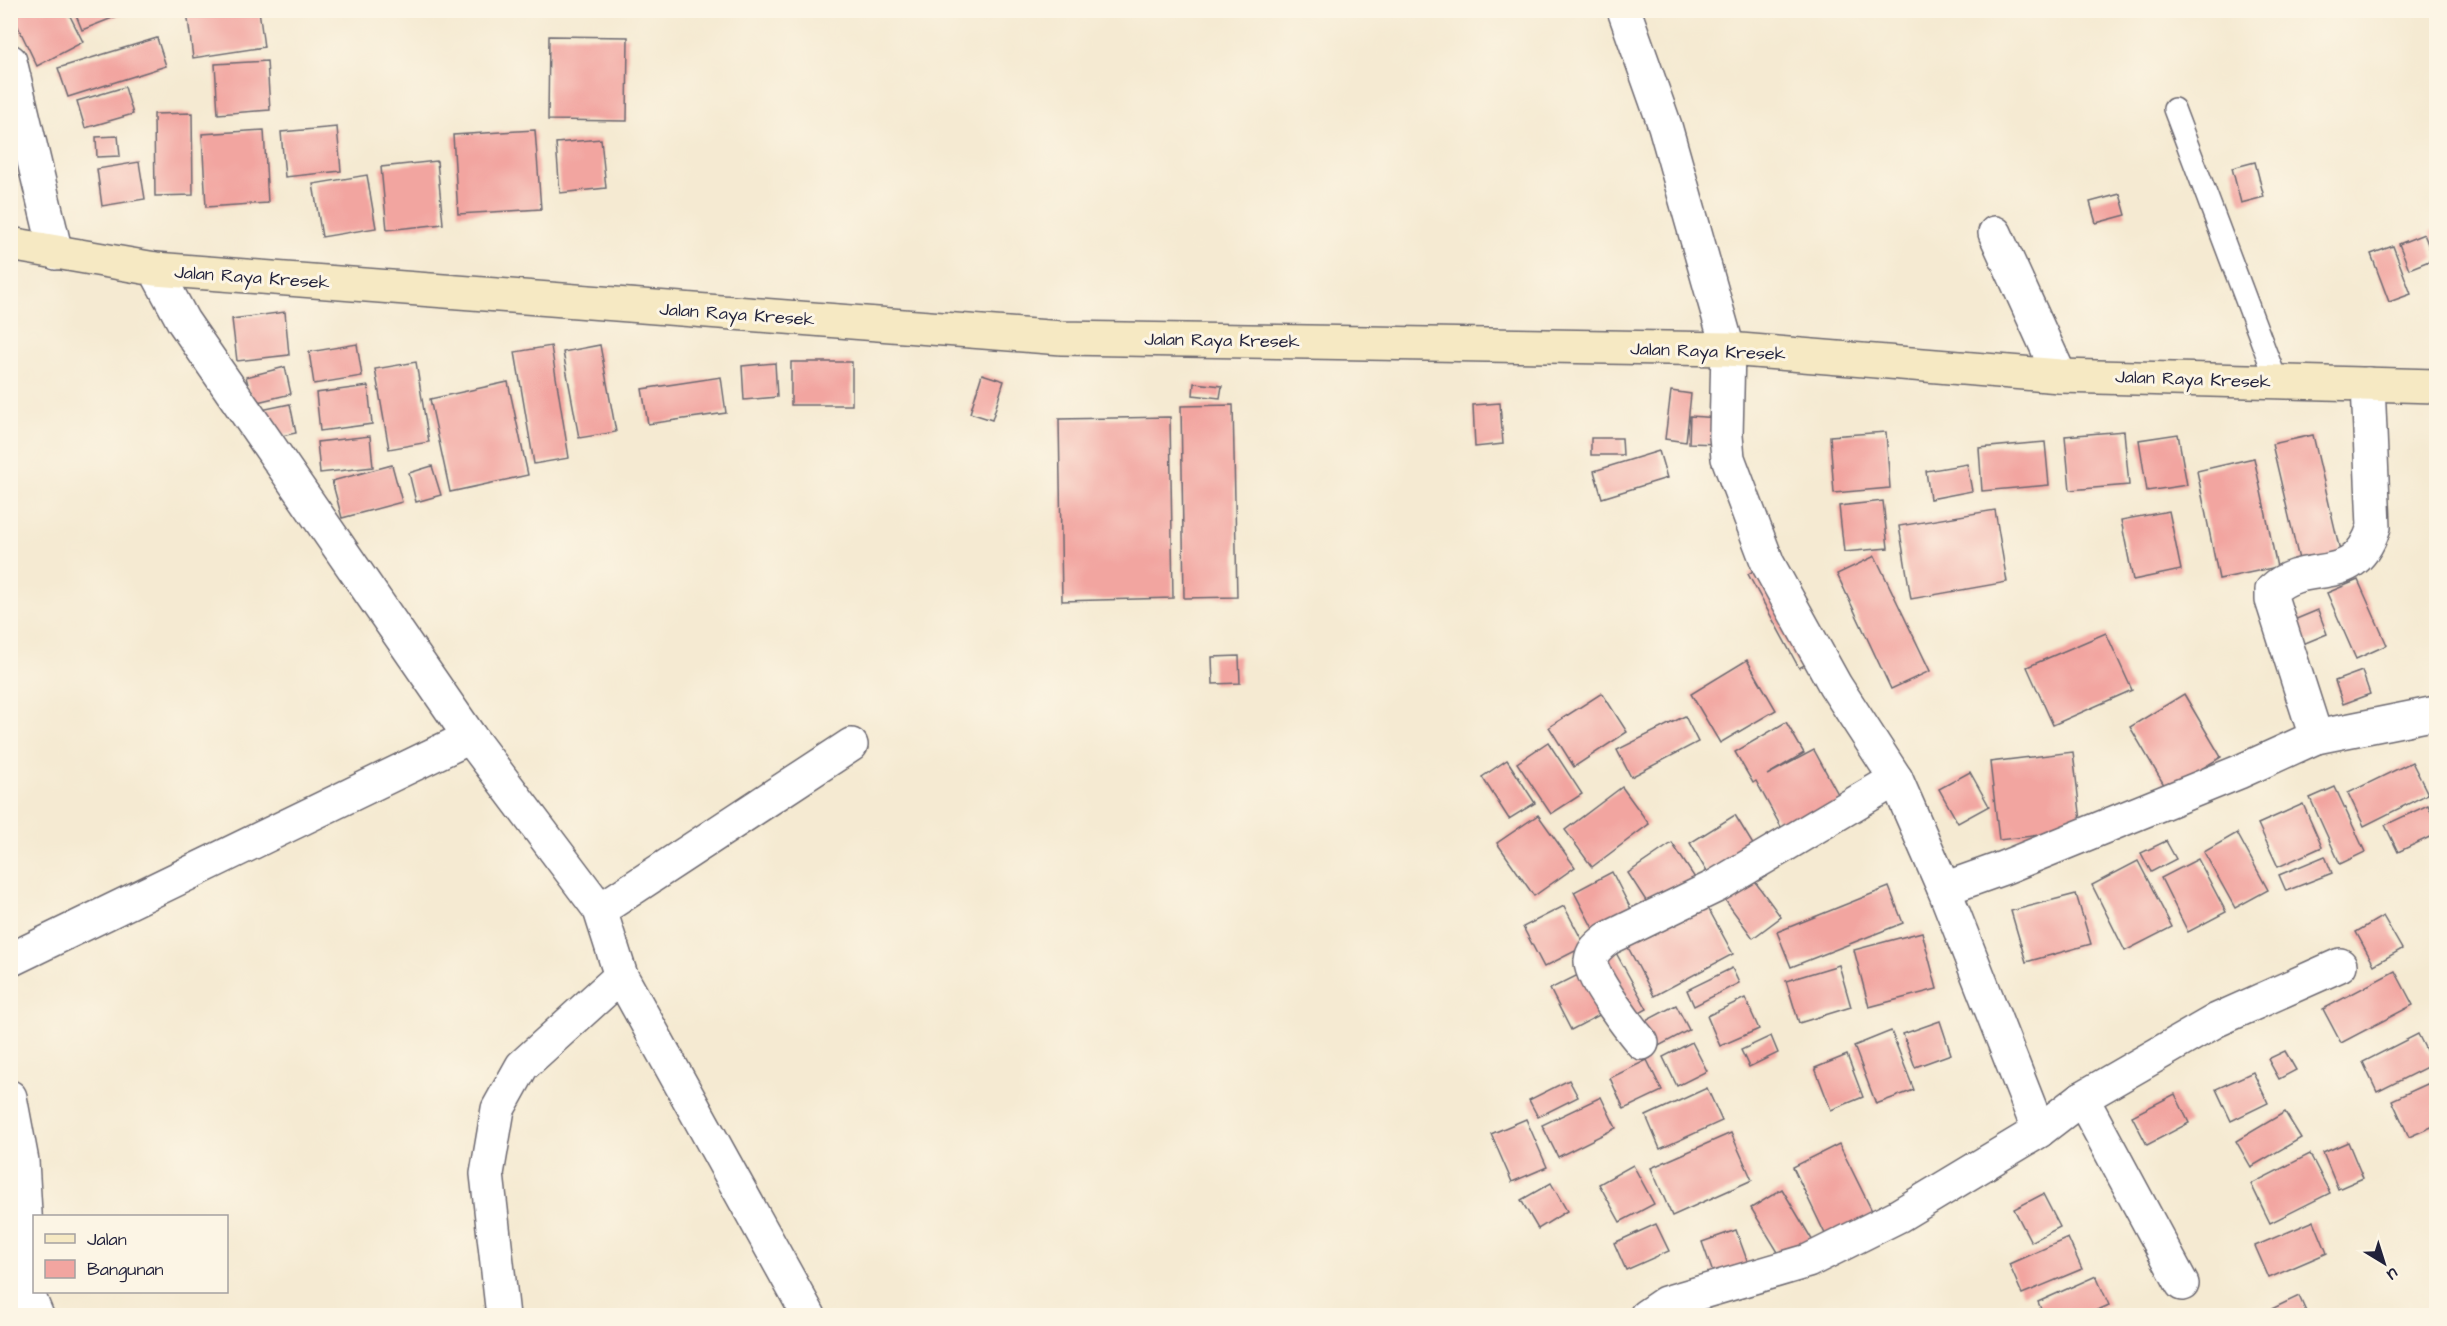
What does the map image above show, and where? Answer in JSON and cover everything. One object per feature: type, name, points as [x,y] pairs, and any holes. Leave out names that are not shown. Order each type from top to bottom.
[{"type":"main road","name":"Jalan Raya Kresek","points":[[10,244],[154,269],[1062,338],[1728,349],[2060,375],[2436,386]]},
{"type":"street","points":[[1624,10],[1665,126],[1728,349],[1726,436],[1728,458],[1768,564],[1835,685],[1896,779],[1944,889],[2039,1131]]},
{"type":"street","points":[[10,61],[56,253]]},
{"type":"street","points":[[1995,233],[2060,375]]},
{"type":"street","points":[[154,269],[183,321],[470,737],[600,910],[621,976],[809,1316]]},
{"type":"street","points":[[2316,737],[2272,600],[2272,590],[2288,579],[2349,565],[2368,544],[2374,526],[2368,384]]},
{"type":"street","points":[[1944,889],[2003,868],[2218,781],[2316,737],[2436,713]]},
{"type":"street","points":[[10,960],[470,737]]},
{"type":"street","points":[[600,910],[851,745]]},
{"type":"street","points":[[1642,1043],[1625,1024],[1597,978],[1590,964],[1593,951],[1607,939],[1716,886],[1896,779]]},
{"type":"street","points":[[1646,1316],[1665,1303],[1808,1261],[1898,1216],[2039,1131],[2082,1098],[2217,1020],[2340,965]]},
{"type":"street","points":[[503,1316],[488,1174],[498,1109],[522,1066],[621,976]]},
{"type":"street","points":[[10,1097],[22,1161],[30,1299],[38,1316]]},
{"type":"street","points":[[2082,1098],[2182,1284]]},
{"type":"lane","points":[[2174,109],[2277,382]]},
{"type":"building","points":[[10,10],[67,10],[83,42],[37,66]]},
{"type":"building","points":[[74,10],[130,10],[130,11],[82,30]]},
{"type":"building","points":[[259,10],[264,47],[193,58],[187,11]]},
{"type":"building","points":[[549,36],[628,37],[627,121],[548,120]]},
{"type":"building","points":[[157,38],[166,66],[68,97],[58,68]]},
{"type":"building","points":[[267,61],[270,110],[218,114],[215,64]]},
{"type":"building","points":[[125,87],[133,114],[85,128],[77,101]]},
{"type":"building","points":[[192,113],[193,195],[155,196],[154,114]]},
{"type":"building","points":[[10,122],[17,159],[10,160]]},
{"type":"building","points":[[337,127],[341,171],[285,177],[281,132]]},
{"type":"building","points":[[264,130],[268,203],[206,207],[202,134]]},
{"type":"building","points":[[535,130],[541,209],[458,214],[453,135]]},
{"type":"building","points":[[118,136],[120,156],[97,157],[96,137]]},
{"type":"building","points":[[601,139],[606,188],[560,193],[556,143]]},
{"type":"building","points":[[437,161],[443,224],[387,230],[381,167]]},
{"type":"building","points":[[139,162],[145,199],[102,206],[97,169]]},
{"type":"building","points":[[2255,162],[2264,197],[2241,203],[2232,168]]},
{"type":"building","points":[[367,175],[376,228],[322,237],[313,184]]},
{"type":"building","points":[[2120,194],[2126,215],[2096,223],[2090,202]]},
{"type":"building","points":[[2436,229],[2436,249],[2429,232]]},
{"type":"building","points":[[2424,234],[2434,259],[2409,269],[2399,244]]},
{"type":"building","points":[[2393,246],[2411,294],[2389,302],[2371,254]]},
{"type":"building","points":[[285,312],[289,355],[237,361],[232,319]]},
{"type":"building","points":[[357,344],[362,376],[314,384],[309,352]]},
{"type":"building","points":[[600,345],[616,432],[579,438],[563,352]]},
{"type":"building","points":[[551,346],[569,458],[534,464],[515,352]]},
{"type":"building","points":[[416,362],[429,442],[389,449],[375,369]]},
{"type":"building","points":[[791,362],[852,362],[852,405],[791,405]]},
{"type":"building","points":[[775,363],[777,397],[744,400],[742,366]]},
{"type":"building","points":[[285,367],[291,394],[253,403],[246,377]]},
{"type":"building","points":[[982,374],[1004,381],[992,420],[970,413]]},
{"type":"building","points":[[721,377],[726,413],[648,424],[642,389]]},
{"type":"building","points":[[508,382],[528,475],[450,492],[430,399]]},
{"type":"building","points":[[1194,383],[1222,386],[1220,398],[1193,395]]},
{"type":"building","points":[[368,386],[372,424],[320,431],[316,393]]},
{"type":"building","points":[[1671,391],[1691,394],[1686,442],[1665,439]]},
{"type":"building","points":[[1500,403],[1503,444],[1475,447],[1473,405]]},
{"type":"building","points":[[290,404],[296,433],[267,439],[261,410]]},
{"type":"building","points":[[1233,405],[1237,597],[1184,598],[1181,406]]},
{"type":"building","points":[[1690,416],[1719,418],[1718,444],[1689,443]]},
{"type":"building","points":[[1170,417],[1173,598],[1062,601],[1059,419]]},
{"type":"building","points":[[2124,431],[2129,485],[2070,490],[2065,436]]},
{"type":"building","points":[[1886,432],[1890,488],[1834,493],[1830,436]]},
{"type":"building","points":[[2178,434],[2187,485],[2147,491],[2139,440]]},
{"type":"building","points":[[2313,435],[2341,555],[2300,564],[2272,444]]},
{"type":"building","points":[[370,436],[373,467],[320,473],[317,442]]},
{"type":"building","points":[[1591,438],[1622,438],[1623,455],[1591,455]]},
{"type":"building","points":[[2045,442],[2049,485],[1982,491],[1979,448]]},
{"type":"building","points":[[1659,451],[1667,478],[1602,498],[1594,471]]},
{"type":"building","points":[[2254,458],[2277,567],[2219,579],[2197,471]]},
{"type":"building","points":[[1967,464],[1972,491],[1930,499],[1926,471]]},
{"type":"building","points":[[392,465],[402,502],[342,518],[332,481]]},
{"type":"building","points":[[432,466],[441,495],[416,502],[409,473]]},
{"type":"building","points":[[1883,501],[1888,548],[1844,552],[1839,506]]},
{"type":"building","points":[[1995,510],[2007,582],[1911,599],[1899,526]]},
{"type":"building","points":[[2169,511],[2181,570],[2133,580],[2121,520]]},
{"type":"building","points":[[1875,556],[1930,671],[1891,689],[1837,574]]},
{"type":"building","points":[[1767,563],[1818,658],[1799,668],[1748,574]]},
{"type":"building","points":[[2358,580],[2387,645],[2356,659],[2327,593]]},
{"type":"building","points":[[2318,610],[2327,634],[2303,644],[2294,620]]},
{"type":"building","points":[[2106,633],[2132,690],[2053,725],[2027,667]]},
{"type":"building","points":[[1239,656],[1240,683],[1213,684],[1212,657]]},
{"type":"building","points":[[1747,660],[1776,710],[1720,743],[1691,694]]},
{"type":"building","points":[[2362,671],[2370,694],[2343,704],[2335,681]]},
{"type":"building","points":[[1602,693],[1627,732],[1574,767],[1549,727]]},
{"type":"building","points":[[2184,694],[2221,757],[2167,790],[2130,727]]},
{"type":"building","points":[[1685,716],[1698,742],[1631,777],[1617,750]]},
{"type":"building","points":[[1786,722],[1804,753],[1767,775],[1814,750],[1845,807],[1787,838],[1756,781],[1753,783],[1735,752]]},
{"type":"building","points":[[1548,742],[1582,794],[1551,814],[1517,763]]},
{"type":"building","points":[[2073,752],[2082,830],[1999,840],[1990,762]]},
{"type":"building","points":[[1507,760],[1535,803],[1509,819],[1482,777]]},
{"type":"building","points":[[2412,762],[2428,794],[2364,826],[2348,793]]},
{"type":"building","points":[[1970,772],[1989,806],[1958,823],[1939,789]]},
{"type":"building","points":[[1622,787],[1649,824],[1592,867],[1565,830]]},
{"type":"building","points":[[2335,787],[2365,852],[2340,864],[2310,798]]},
{"type":"building","points":[[2303,804],[2322,847],[2278,867],[2258,824]]},
{"type":"building","points":[[2428,805],[2436,823],[2436,834],[2398,852],[2385,825]]},
{"type":"building","points":[[1538,815],[1575,867],[1534,896],[1497,843]]},
{"type":"building","points":[[1735,815],[1760,856],[1714,884],[1690,843]]},
{"type":"building","points":[[2237,833],[2268,890],[2235,908],[2204,852]]},
{"type":"building","points":[[2166,841],[2176,859],[2151,872],[2141,853]]},
{"type":"building","points":[[1672,843],[1695,878],[1650,907],[1628,873]]},
{"type":"building","points":[[2325,856],[2332,873],[2286,891],[2279,875]]},
{"type":"building","points":[[2198,859],[2226,912],[2188,932],[2161,878]]},
{"type":"building","points":[[2138,861],[2172,927],[2125,951],[2092,885]]},
{"type":"building","points":[[1612,872],[1636,919],[1598,938],[1574,892]]},
{"type":"building","points":[[1753,879],[1781,917],[1753,938],[1725,900]]},
{"type":"building","points":[[1889,887],[1903,923],[1791,967],[1777,932]]},
{"type":"building","points":[[2076,894],[2091,944],[2026,962],[2011,911]]},
{"type":"building","points":[[1701,895],[1733,954],[1654,996],[1623,938]]},
{"type":"building","points":[[1564,906],[1585,946],[1544,967],[1523,927]]},
{"type":"building","points":[[2383,916],[2402,949],[2374,965],[2356,932]]},
{"type":"building","points":[[1922,932],[1937,989],[1869,1007],[1854,950]]},
{"type":"building","points":[[1615,951],[1647,1009],[1627,1020],[1595,962]]},
{"type":"building","points":[[1839,965],[1851,1007],[1799,1023],[1786,981]]},
{"type":"building","points":[[1732,968],[1739,983],[1694,1006],[1687,990]]},
{"type":"building","points":[[1588,970],[1609,1010],[1571,1030],[1550,989]]},
{"type":"building","points":[[2395,971],[2413,1005],[2341,1043],[2323,1009]]},
{"type":"building","points":[[1745,998],[1759,1029],[1720,1046],[1707,1016]]},
{"type":"building","points":[[1676,1005],[1689,1030],[1653,1049],[1640,1024]]},
{"type":"building","points":[[1940,1021],[1951,1054],[1915,1067],[1903,1034]]},
{"type":"building","points":[[1891,1031],[1914,1090],[1876,1104],[1854,1046]]},
{"type":"building","points":[[2418,1034],[2433,1064],[2377,1092],[2363,1062]]},
{"type":"building","points":[[1771,1036],[1778,1053],[1749,1067],[1741,1050]]},
{"type":"building","points":[[1692,1042],[1707,1071],[1677,1086],[1663,1057]]},
{"type":"building","points":[[2285,1051],[2296,1070],[2279,1079],[2268,1059]]},
{"type":"building","points":[[1847,1055],[1863,1097],[1831,1110],[1815,1068]]},
{"type":"building","points":[[1647,1060],[1662,1091],[1624,1109],[1610,1078]]},
{"type":"building","points":[[2253,1072],[2268,1103],[2231,1121],[2216,1089]]},
{"type":"building","points":[[1569,1080],[1578,1097],[1538,1117],[1529,1100]]},
{"type":"building","points":[[2436,1080],[2436,1125],[2409,1137],[2392,1100]]},
{"type":"building","points":[[1707,1088],[1722,1121],[1660,1149],[1646,1116]]},
{"type":"building","points":[[2175,1094],[2189,1123],[2147,1145],[2132,1116]]},
{"type":"building","points":[[1601,1097],[1616,1128],[1558,1157],[1542,1125]]},
{"type":"building","points":[[2285,1112],[2301,1138],[2251,1167],[2236,1141]]},
{"type":"building","points":[[1526,1119],[1547,1167],[1512,1182],[1491,1134]]},
{"type":"building","points":[[1731,1133],[1752,1180],[1672,1216],[1651,1168]]},
{"type":"building","points":[[2348,1142],[2363,1178],[2338,1189],[2323,1153]]},
{"type":"building","points":[[1839,1144],[1875,1217],[1828,1240],[1793,1167]]},
{"type":"building","points":[[2310,1154],[2330,1193],[2270,1223],[2251,1184]]},
{"type":"building","points":[[1633,1165],[1654,1204],[1620,1222],[1599,1184]]},
{"type":"building","points":[[1551,1183],[1567,1211],[1538,1229],[1521,1200]]},
{"type":"building","points":[[1782,1189],[1817,1248],[1787,1267],[1751,1208]]},
{"type":"building","points":[[2043,1194],[2060,1227],[2031,1242],[2014,1209]]},
{"type":"building","points":[[2314,1221],[2327,1253],[2269,1278],[2255,1246]]},
{"type":"building","points":[[1656,1224],[1669,1251],[1626,1270],[1614,1243]]},
{"type":"building","points":[[1736,1230],[1751,1271],[1717,1284],[1702,1242]]},
{"type":"building","points":[[2068,1238],[2082,1269],[2022,1294],[2009,1264]]},
{"type":"building","points":[[2096,1276],[2109,1305],[2084,1316],[2044,1316],[2038,1302]]},
{"type":"building","points":[[2299,1296],[2308,1316],[2257,1316]]}]
